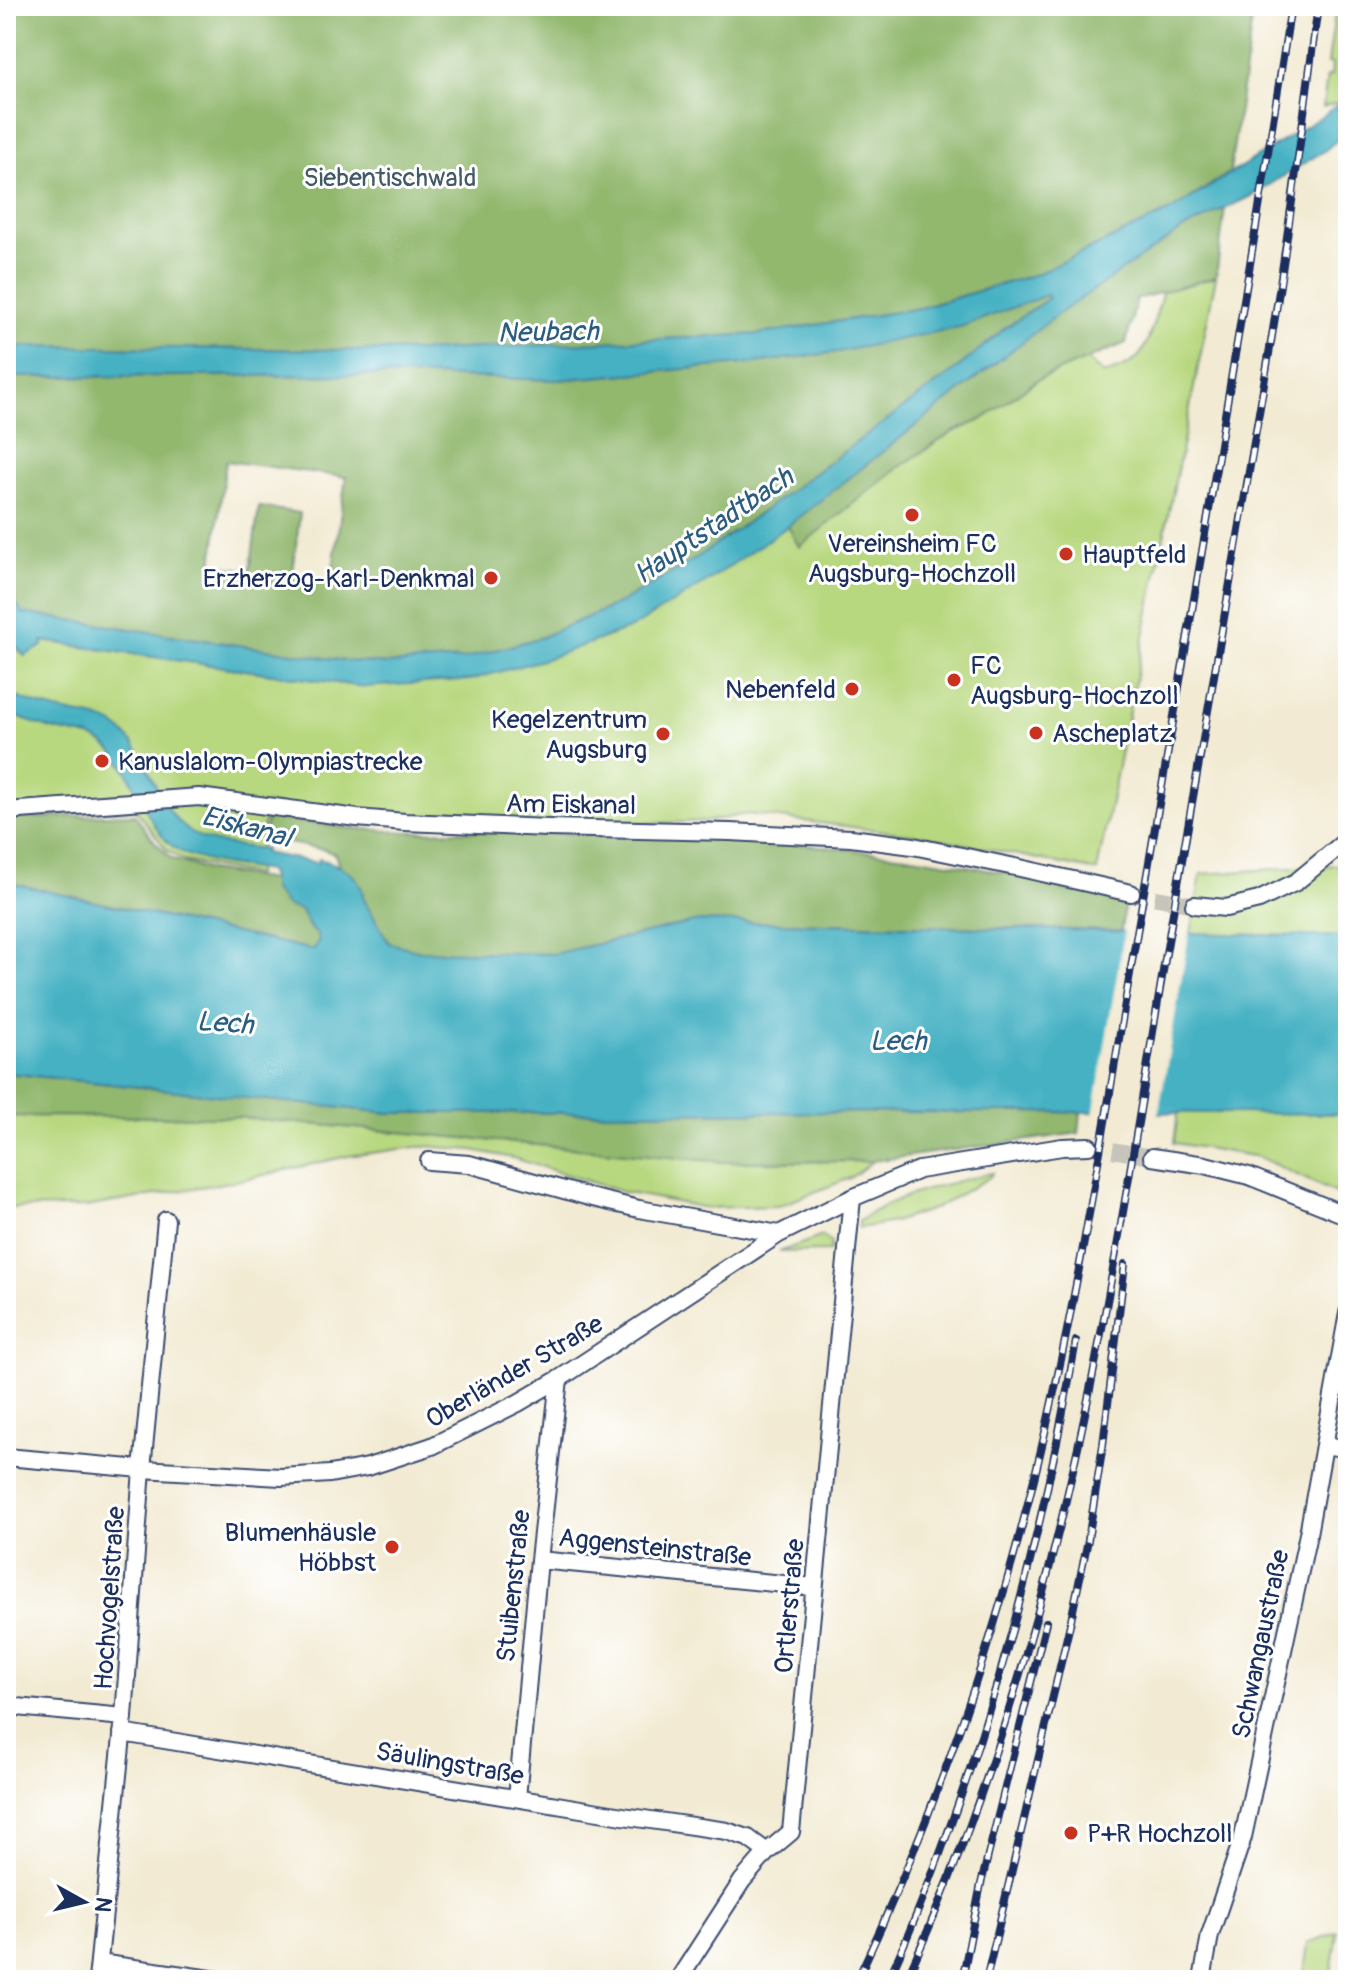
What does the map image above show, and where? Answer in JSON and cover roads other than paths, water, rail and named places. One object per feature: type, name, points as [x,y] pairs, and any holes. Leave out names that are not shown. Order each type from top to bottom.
[{"type":"street","name":"Am Eiskanal","points":[[6,811],[199,797],[405,822],[851,838],[913,846],[1131,893]]},
{"type":"street","points":[[1194,905],[1226,908],[1259,900],[1296,882],[1348,839]]},
{"type":"street","name":"Oberländer Straße","points":[[6,1457],[142,1469],[290,1477],[368,1467],[432,1446],[518,1403],[779,1234],[852,1198],[919,1170],[1062,1147],[1089,1146]]},
{"type":"street","points":[[1152,1157],[1249,1176],[1348,1216]]},
{"type":"street","points":[[429,1161],[469,1164],[639,1209],[779,1234]]},
{"type":"street","name":"Ortlerstraße","points":[[678,1980],[742,1881],[767,1852],[791,1832],[852,1198]]},
{"type":"street","name":"Hochvogelstraße","points":[[98,1971],[123,1725],[142,1469],[166,1220]]},
{"type":"street","name":"Schwangaustraße","points":[[1202,1980],[1210,1935],[1243,1837],[1308,1534],[1348,1313]]},
{"type":"street","name":"Stuibenstraße","points":[[517,1798],[559,1379]]},
{"type":"street","points":[[1325,1445],[1348,1449]]},
{"type":"street","name":"Aggensteinstraße","points":[[539,1560],[814,1587]]},
{"type":"street","name":"Säulingstraße","points":[[6,1706],[517,1798],[727,1831],[748,1838],[767,1852]]},
{"type":"street","points":[[98,1971],[218,1980]]},
{"type":"water","points":[[1348,97],[1348,131],[1324,151],[1251,196],[1183,229],[1058,314],[788,526],[702,585],[631,628],[549,658],[470,680],[364,687],[42,641],[43,646],[24,656],[11,640],[6,639],[6,585],[22,613],[346,661],[388,664],[464,659],[542,637],[620,603],[695,559],[1049,298],[1047,295],[960,327],[838,352],[754,363],[558,380],[395,375],[6,377],[6,346],[420,351],[760,334],[920,308],[1037,274],[1172,210]]},
{"type":"water","name":"Lech","points":[[6,693],[111,723],[140,753],[163,800],[184,827],[214,841],[265,849],[264,853],[318,863],[319,859],[342,867],[359,883],[363,898],[389,943],[421,951],[553,954],[699,921],[1348,937],[1348,1114],[389,1113],[6,1073],[6,882],[313,950],[318,942],[317,934],[310,928],[301,910],[287,906],[272,889],[268,871],[209,861],[172,846],[155,826],[125,769],[111,750],[93,739],[6,713]]},
{"type":"tunnel","points":[[1131,893],[1194,905]]},
{"type":"tunnel","points":[[1089,1146],[1152,1157]]},
{"type":"railway","points":[[857,1980],[910,1861],[956,1740],[1014,1554],[1048,1421],[1103,1136],[1291,6]]},
{"type":"railway","points":[[906,1980],[964,1842],[1012,1700],[1053,1555],[1086,1409],[1118,1241],[1270,348],[1318,6]]},
{"type":"railway","points":[[986,1980],[1088,1540],[1125,1264]]},
{"type":"railway","points":[[888,1980],[941,1851],[1003,1663],[1051,1470],[1076,1341]]},
{"type":"railway","points":[[962,1980],[981,1884],[1046,1622]]},
{"type":"place","name":"Vereinsheim FC Augsburg-Hochzoll","points":[[912,515]]},
{"type":"place","name":"Hauptfeld","points":[[1066,554]]},
{"type":"place","name":"Erzherzog-Karl-Denkmal","points":[[491,578]]},
{"type":"place","name":"FC Augsburg-Hochzoll","points":[[954,680]]},
{"type":"place","name":"Nebenfeld","points":[[852,689]]},
{"type":"place","name":"Ascheplatz","points":[[1036,733]]},
{"type":"place","name":"Kegelzentrum Augsburg","points":[[663,734]]},
{"type":"place","name":"Kanuslalom-Olympiastrecke","points":[[102,761]]},
{"type":"place","name":"Blumenhäusle Höbbst","points":[[392,1547]]},
{"type":"place","name":"P+R Hochzoll","points":[[1071,1833]]},
{"type":"park label","name":"Siebentischwald","points":[[390,177]]},
{"type":"water label","name":"Neubach","points":[[548,331]]},
{"type":"water label","name":"Hauptstadtbach","points":[[713,525]]},
{"type":"water label","name":"Eiskanal","points":[[247,826]]}]
